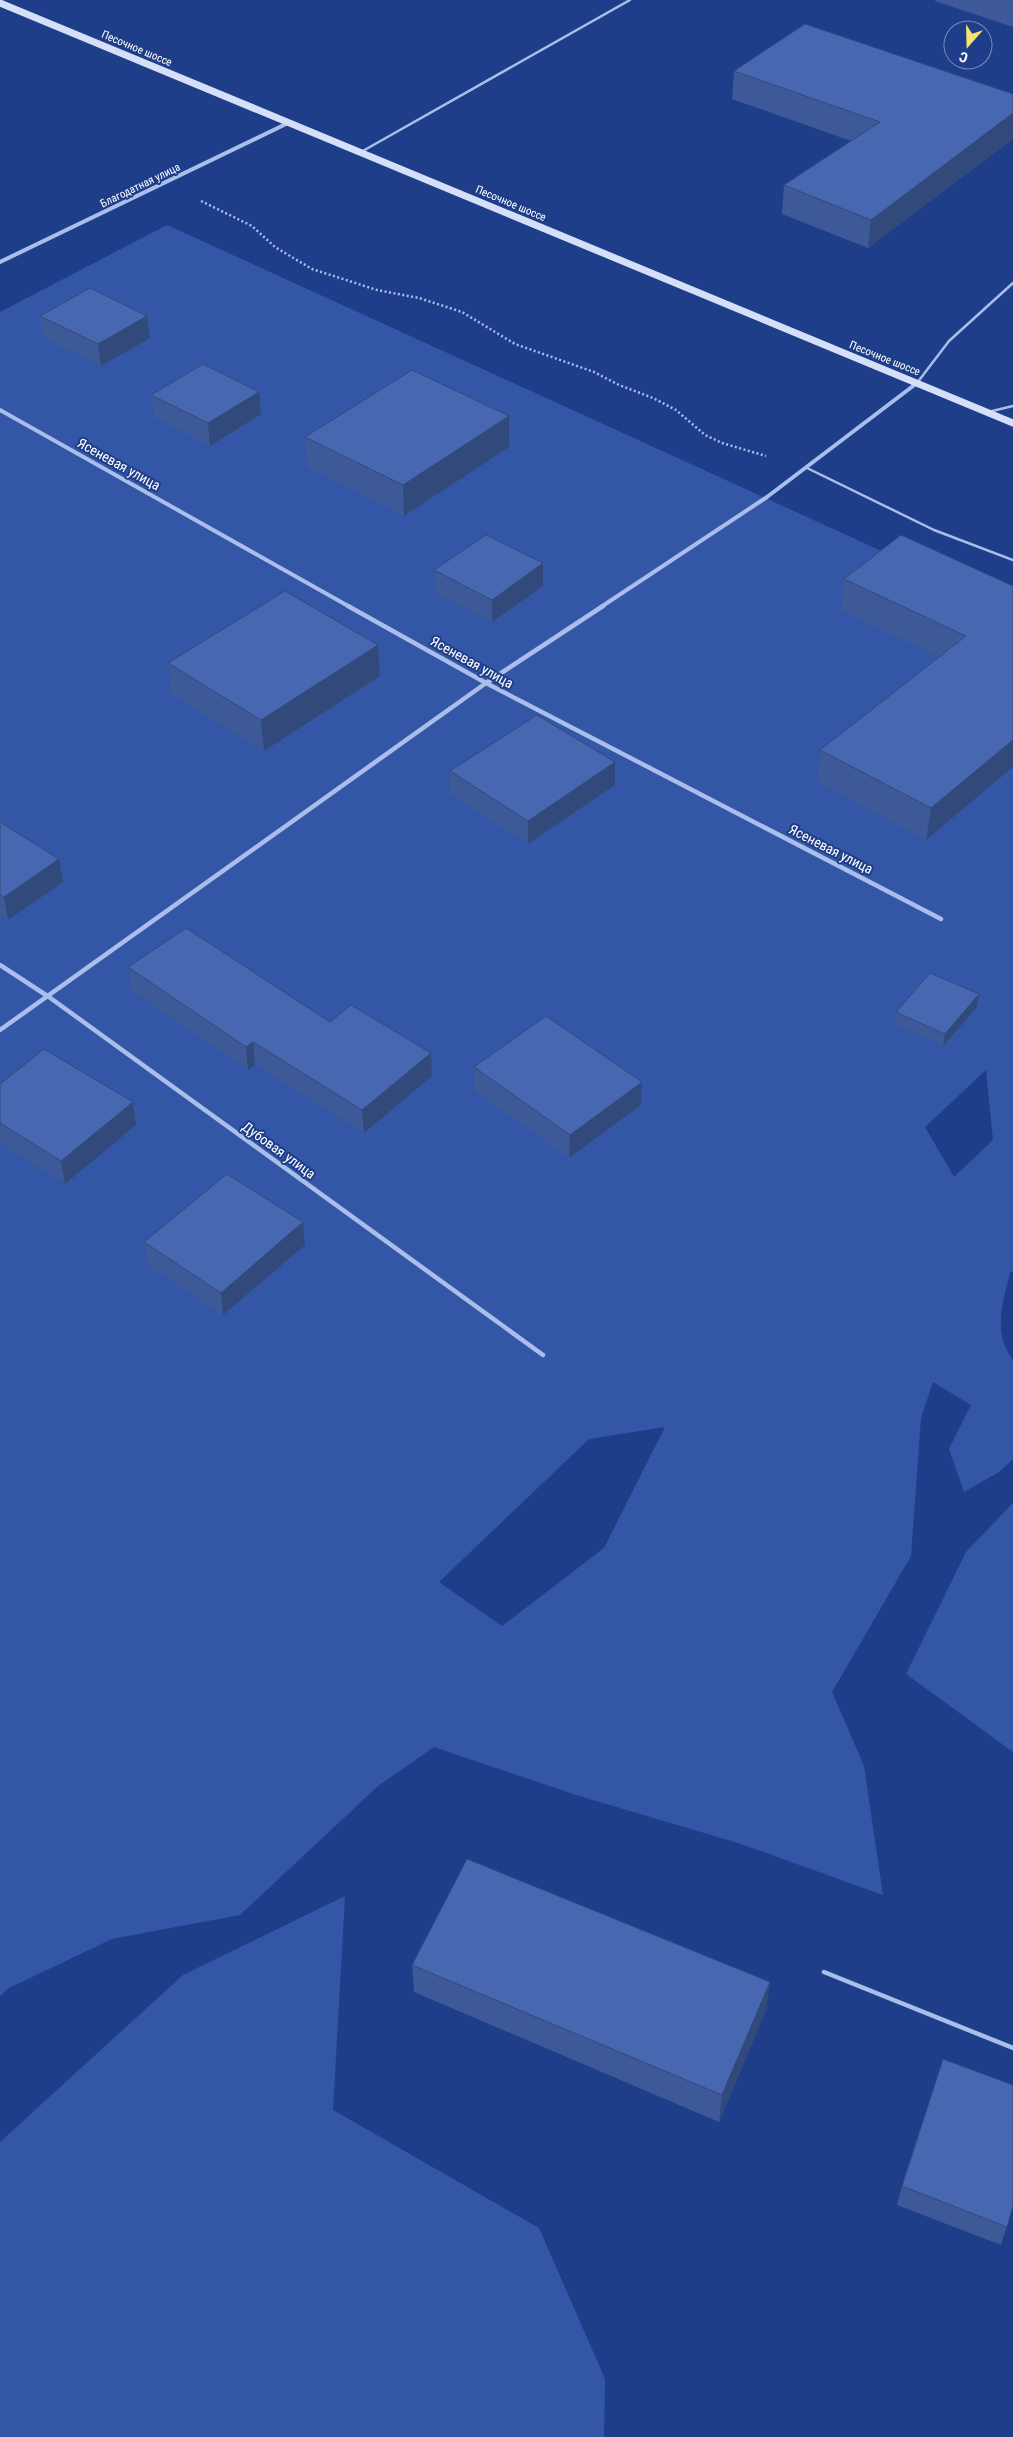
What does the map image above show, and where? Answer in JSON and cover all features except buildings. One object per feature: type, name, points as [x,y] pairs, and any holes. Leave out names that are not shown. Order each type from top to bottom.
[{"type":"main road","name":"Песочное шоссе","points":[[0,3],[1013,423]]},
{"type":"street","name":"Благодатная улица","points":[[0,262],[288,123]]},
{"type":"street","points":[[0,1030],[49,998],[486,683],[767,497],[917,383]]},
{"type":"street","name":"Ясеневая улица","points":[[0,410],[486,683],[941,919]]},
{"type":"street","name":"Дубовая улица","points":[[0,965],[49,998],[543,1355]]},
{"type":"lane","points":[[361,152],[630,0]]},
{"type":"lane","points":[[917,383],[948,341],[1013,283]]},
{"type":"lane","points":[[986,412],[1013,406]]},
{"type":"lane","points":[[807,468],[902,514],[987,552],[1013,560]]},
{"type":"lane","points":[[824,1972],[1013,2048]]},
{"type":"path","points":[[200,201],[252,226],[275,247],[312,269],[377,290],[419,298],[462,312],[515,344],[594,372],[619,385],[653,398],[676,410],[714,439],[807,468]]},
{"type":"shaded area","points":[[167,225],[1013,611],[1013,1272],[1010,1272],[1002,1306],[1001,1328],[1003,1339],[1013,1360],[1013,1459],[999,1472],[964,1492],[949,1449],[971,1405],[933,1382],[921,1418],[911,1556],[832,1692],[864,1766],[883,1895],[738,1843],[576,1795],[434,1747],[378,1786],[240,1915],[112,1939],[9,1988],[0,1996],[0,312]],"holes":[[[986,1070],[993,1140],[954,1177],[925,1127]],[[665,1427],[604,1548],[502,1626],[439,1582],[589,1439]]]},
{"type":"shaded area","points":[[1013,1503],[1013,1752],[906,1674],[966,1552]]},
{"type":"shaded area","points":[[345,1896],[333,2110],[539,2228],[605,2379],[604,2437],[0,2437],[0,2142],[183,1975]]}]
